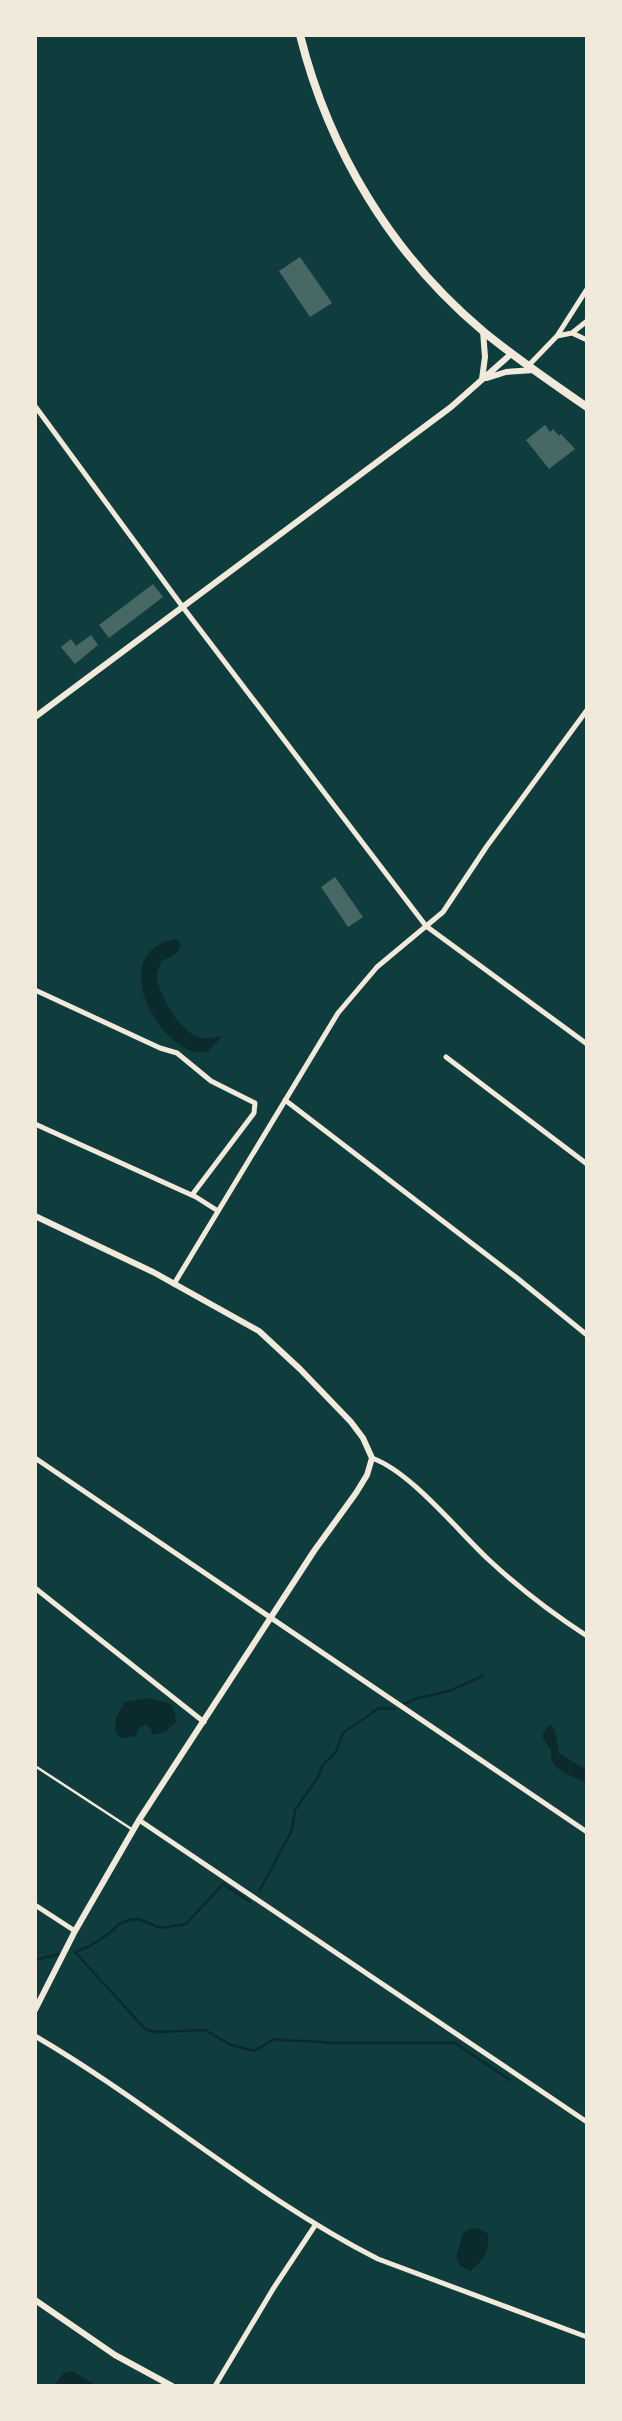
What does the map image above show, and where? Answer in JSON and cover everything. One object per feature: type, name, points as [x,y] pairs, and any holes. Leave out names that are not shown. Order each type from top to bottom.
[{"type":"main road","points":[[300,35],[322,107],[367,198],[413,263],[483,331],[587,407]]},
{"type":"street","points":[[482,379],[531,368],[557,336],[587,289]]},
{"type":"street","points":[[557,336],[572,333],[587,321]]},
{"type":"street","points":[[482,379],[485,357],[483,331]]},
{"type":"street","points":[[572,333],[587,340]]},
{"type":"street","points":[[35,717],[451,407],[511,354]]},
{"type":"street","points":[[35,406],[182,606],[426,926],[587,1044]]},
{"type":"street","points":[[174,1284],[349,998],[377,967],[439,917],[487,846],[587,710]]},
{"type":"street","points":[[35,990],[160,1048],[177,1053],[211,1081],[255,1104],[254,1113],[192,1195]]},
{"type":"street","points":[[446,1057],[587,1164]]},
{"type":"street","points":[[285,1100],[587,1335]]},
{"type":"street","points":[[35,1124],[192,1195],[218,1211]]},
{"type":"street","points":[[35,1216],[174,1284],[238,1318],[267,1338],[351,1422],[363,1438],[372,1458],[362,1484],[314,1551],[139,1820],[75,1931],[35,2010]]},
{"type":"street","points":[[35,1458],[587,1832]]},
{"type":"street","points":[[372,1458],[385,1463],[410,1482],[509,1578],[587,1636]]},
{"type":"street","points":[[35,1588],[204,1722]]},
{"type":"street","points":[[139,1820],[587,2123]]},
{"type":"street","points":[[35,1905],[75,1931]]},
{"type":"street","points":[[35,2036],[316,2224],[378,2259],[587,2337]]},
{"type":"street","points":[[215,2386],[273,2289],[316,2224]]},
{"type":"street","points":[[35,2300],[115,2355],[172,2386]]},
{"type":"lane","points":[[35,1766],[133,1830]]},
{"type":"water","points":[[176,939],[181,944],[178,952],[161,962],[157,973],[160,989],[169,1008],[188,1031],[200,1038],[222,1036],[208,1052],[191,1050],[173,1040],[158,1024],[147,1004],[141,983],[143,963],[154,948]]},
{"type":"water","points":[[148,1698],[171,1705],[176,1722],[165,1732],[153,1735],[145,1724],[139,1728],[136,1736],[120,1738],[115,1731],[116,1718],[125,1702]]},
{"type":"water","points":[[550,1724],[555,1731],[559,1753],[587,1770],[587,1783],[557,1768],[551,1757],[551,1750],[542,1736]]},
{"type":"water","points":[[471,2228],[488,2234],[488,2245],[485,2255],[470,2271],[461,2266],[456,2257],[463,2233]]},
{"type":"water","points":[[72,2371],[97,2386],[53,2386],[65,2372]]},
{"type":"building","points":[[300,257],[332,303],[310,317],[279,271]]},
{"type":"building","points":[[545,425],[550,432],[553,429],[559,436],[561,434],[575,449],[549,469],[526,440]]},
{"type":"building","points":[[153,584],[163,597],[109,638],[99,625]]},
{"type":"building","points":[[91,635],[98,645],[75,664],[61,647],[71,639],[76,646]]},
{"type":"building","points":[[335,877],[363,917],[348,927],[321,887]]},
{"type":"waterway","points":[[404,1704],[449,1691],[483,1676]]},
{"type":"waterway","points":[[260,1890],[292,1830],[295,1810],[323,1765],[336,1752],[343,1733],[379,1708],[394,1709]]},
{"type":"waterway","points":[[250,1902],[223,1884],[186,1924],[161,1928],[138,1919],[130,1920],[119,1924],[90,1946],[75,1952],[146,2030],[205,2030],[231,2045],[254,2051],[275,2039],[329,2043],[455,2043],[510,2080]]},
{"type":"waterway","points":[[35,1960],[59,1954]]}]
